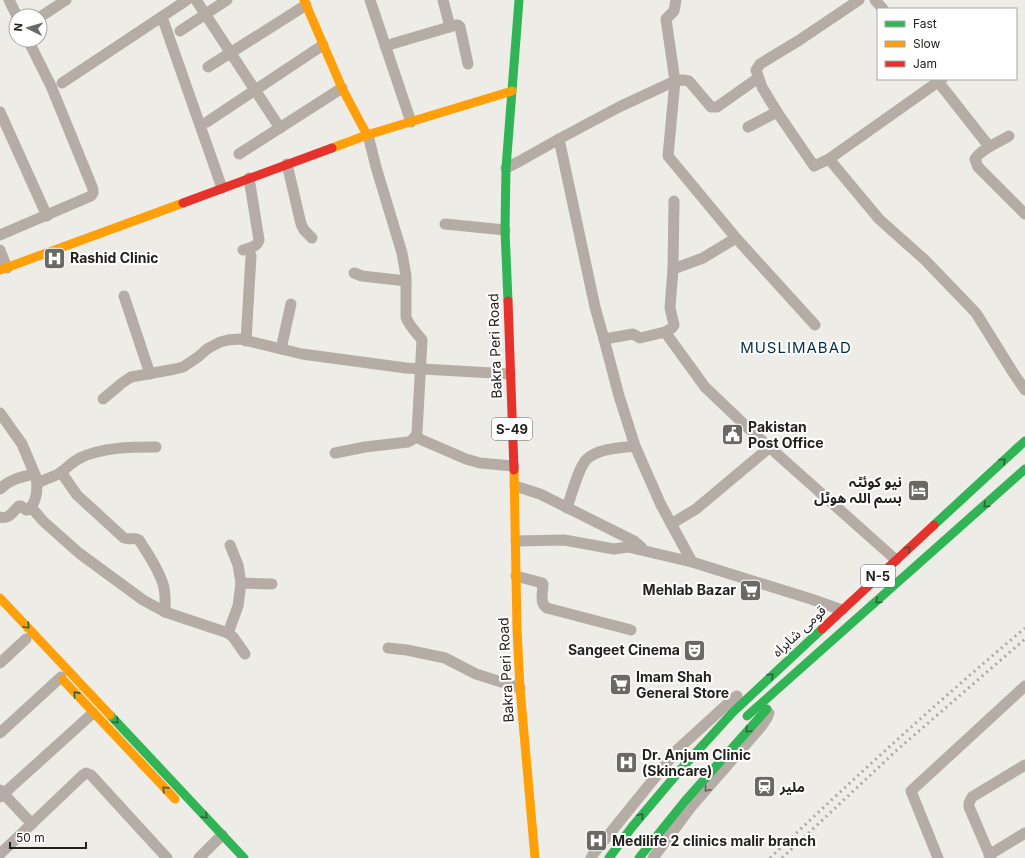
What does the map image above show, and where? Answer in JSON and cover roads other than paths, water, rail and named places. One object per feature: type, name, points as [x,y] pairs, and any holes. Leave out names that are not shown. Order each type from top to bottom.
[{"type":"main road","name":"Bakra Peri Road","points":[[519,0],[506,168],[505,230],[515,486],[517,628],[520,688],[535,858]]},
{"type":"main road","points":[[305,2],[342,88],[368,135]]},
{"type":"main road","points":[[4,269],[368,135],[512,91]]},
{"type":"main road","name":"قومی شاہراہ","points":[[609,858],[632,827],[681,769],[733,712],[1025,441]]},
{"type":"main road","name":"قومی شاہراہ","points":[[741,722],[1025,469]]},
{"type":"main road","points":[[0,598],[217,840],[244,858]]},
{"type":"main road","points":[[0,611],[23,636]]},
{"type":"main road","points":[[58,675],[182,807]]},
{"type":"main road","points":[[639,858],[728,751],[772,703],[790,678]]},
{"type":"street","points":[[48,12],[66,0]]},
{"type":"street","points":[[62,83],[187,0]]},
{"type":"street","points":[[196,0],[280,128]]},
{"type":"street","points":[[180,31],[227,0]]},
{"type":"street","points":[[370,0],[411,122]]},
{"type":"street","points":[[443,0],[450,27]]},
{"type":"street","points":[[676,0],[674,11],[666,19],[675,81],[668,156],[736,238],[816,325]]},
{"type":"street","points":[[859,0],[798,41],[760,64],[756,70],[762,87],[777,112],[814,166],[830,160],[939,80],[988,145]]},
{"type":"street","points":[[875,0],[882,8]]},
{"type":"street","points":[[208,67],[305,2]]},
{"type":"street","points":[[162,17],[222,188]]},
{"type":"street","points":[[385,46],[456,25],[460,27],[468,64]]},
{"type":"street","points":[[207,122],[323,45]]},
{"type":"street","points":[[0,236],[91,196],[93,192],[93,188],[51,86],[32,48]]},
{"type":"street","points":[[506,168],[619,107],[675,81],[688,81],[711,107],[717,107],[758,78]]},
{"type":"street","points":[[239,154],[342,88]]},
{"type":"street","points":[[0,112],[47,216]]},
{"type":"street","points":[[748,127],[777,112]]},
{"type":"street","points":[[335,453],[365,447],[408,442],[415,437],[417,433],[422,340],[406,317],[406,281],[402,253],[368,135]]},
{"type":"street","points":[[1009,136],[989,147],[976,156],[975,159],[978,167],[1025,214]]},
{"type":"street","points":[[558,139],[595,307],[619,396],[635,446],[660,505],[692,562]]},
{"type":"street","points":[[830,160],[879,218],[925,260],[976,313],[1025,390]]},
{"type":"street","points":[[287,164],[301,224],[304,230],[312,238]]},
{"type":"street","points":[[246,341],[247,253],[256,246],[259,240],[249,178]]},
{"type":"street","points":[[604,339],[633,334],[640,338],[665,332],[674,325],[670,308],[673,269],[674,201]]},
{"type":"street","points":[[445,224],[505,230]]},
{"type":"street","points":[[673,269],[703,258],[736,238]]},
{"type":"street","points":[[0,250],[4,269]]},
{"type":"street","points":[[354,273],[362,276],[406,281]]},
{"type":"street","points":[[124,296],[150,374]]},
{"type":"street","points":[[281,349],[291,304]]},
{"type":"street","points":[[665,332],[705,387],[770,448],[896,560]]},
{"type":"street","points":[[103,399],[131,377],[183,367],[198,357],[206,348],[220,342],[240,339],[302,354],[406,368],[510,374]]},
{"type":"street","points":[[0,412],[22,444],[36,478],[35,498],[31,507],[27,511],[19,506],[8,517],[0,517]]},
{"type":"street","points":[[415,437],[480,464],[514,466]]},
{"type":"street","points":[[567,508],[578,475],[586,460],[591,456],[607,450],[635,446]]},
{"type":"street","points":[[0,489],[12,480],[36,478],[61,472],[80,457],[113,448],[156,447]]},
{"type":"street","points":[[671,524],[696,509],[770,448]]},
{"type":"street","points":[[61,472],[77,495],[124,538],[139,540],[164,585],[165,612]]},
{"type":"street","points":[[515,486],[540,494],[634,541],[645,551]]},
{"type":"street","points":[[31,507],[79,553],[143,600],[165,612],[228,633],[233,637],[245,654]]},
{"type":"street","points":[[516,541],[564,540],[614,549],[628,547],[692,562],[842,610]]},
{"type":"street","points":[[228,633],[238,606],[241,583],[238,565],[230,545]]},
{"type":"street","points":[[516,576],[543,584],[542,602],[547,608],[631,630]]},
{"type":"street","points":[[241,583],[272,584]]},
{"type":"street","points":[[0,663],[23,636]]},
{"type":"street","points":[[388,648],[407,650],[445,658],[476,674],[520,688]]},
{"type":"street","points":[[0,733],[58,675]]},
{"type":"street","points":[[938,858],[911,791],[1025,686]]},
{"type":"street","points":[[591,858],[594,852],[678,749],[735,697],[758,688]]},
{"type":"street","points":[[653,858],[692,807],[760,728],[767,718],[772,703]]},
{"type":"street","points":[[32,824],[1,794],[93,713]]},
{"type":"street","points":[[1025,765],[972,797],[969,807],[990,856],[1025,833]]},
{"type":"street","points":[[0,854],[86,773],[91,775],[167,858]]},
{"type":"street","points":[[199,858],[217,840]]},
{"type":"railway","points":[[770,858],[896,741],[1025,628]]},
{"type":"railway","points":[[782,858],[897,750],[1025,639]]},
{"type":"place","name":"Rashid Clinic","points":[[55,258]]},
{"type":"place","name":"Pakistan Post Office","points":[[732,435]]},
{"type":"place","name":"نیو کوئٹہ بسم اللہ ھوٹل","points":[[918,490]]},
{"type":"place","name":"Mehlab Bazar","points":[[751,590]]},
{"type":"place","name":"Sangeet Cinema","points":[[695,650]]},
{"type":"place","name":"Imam Shah General Store","points":[[621,685]]},
{"type":"place","name":"Dr. Anjum Clinic (Skincare)","points":[[627,763]]},
{"type":"place","name":"ملیر","points":[[765,787]]},
{"type":"place","name":"Medilife 2 clinics malir branch","points":[[597,841]]},
{"type":"district","name":"MUSLIMABAD","points":[[796,348]]}]
